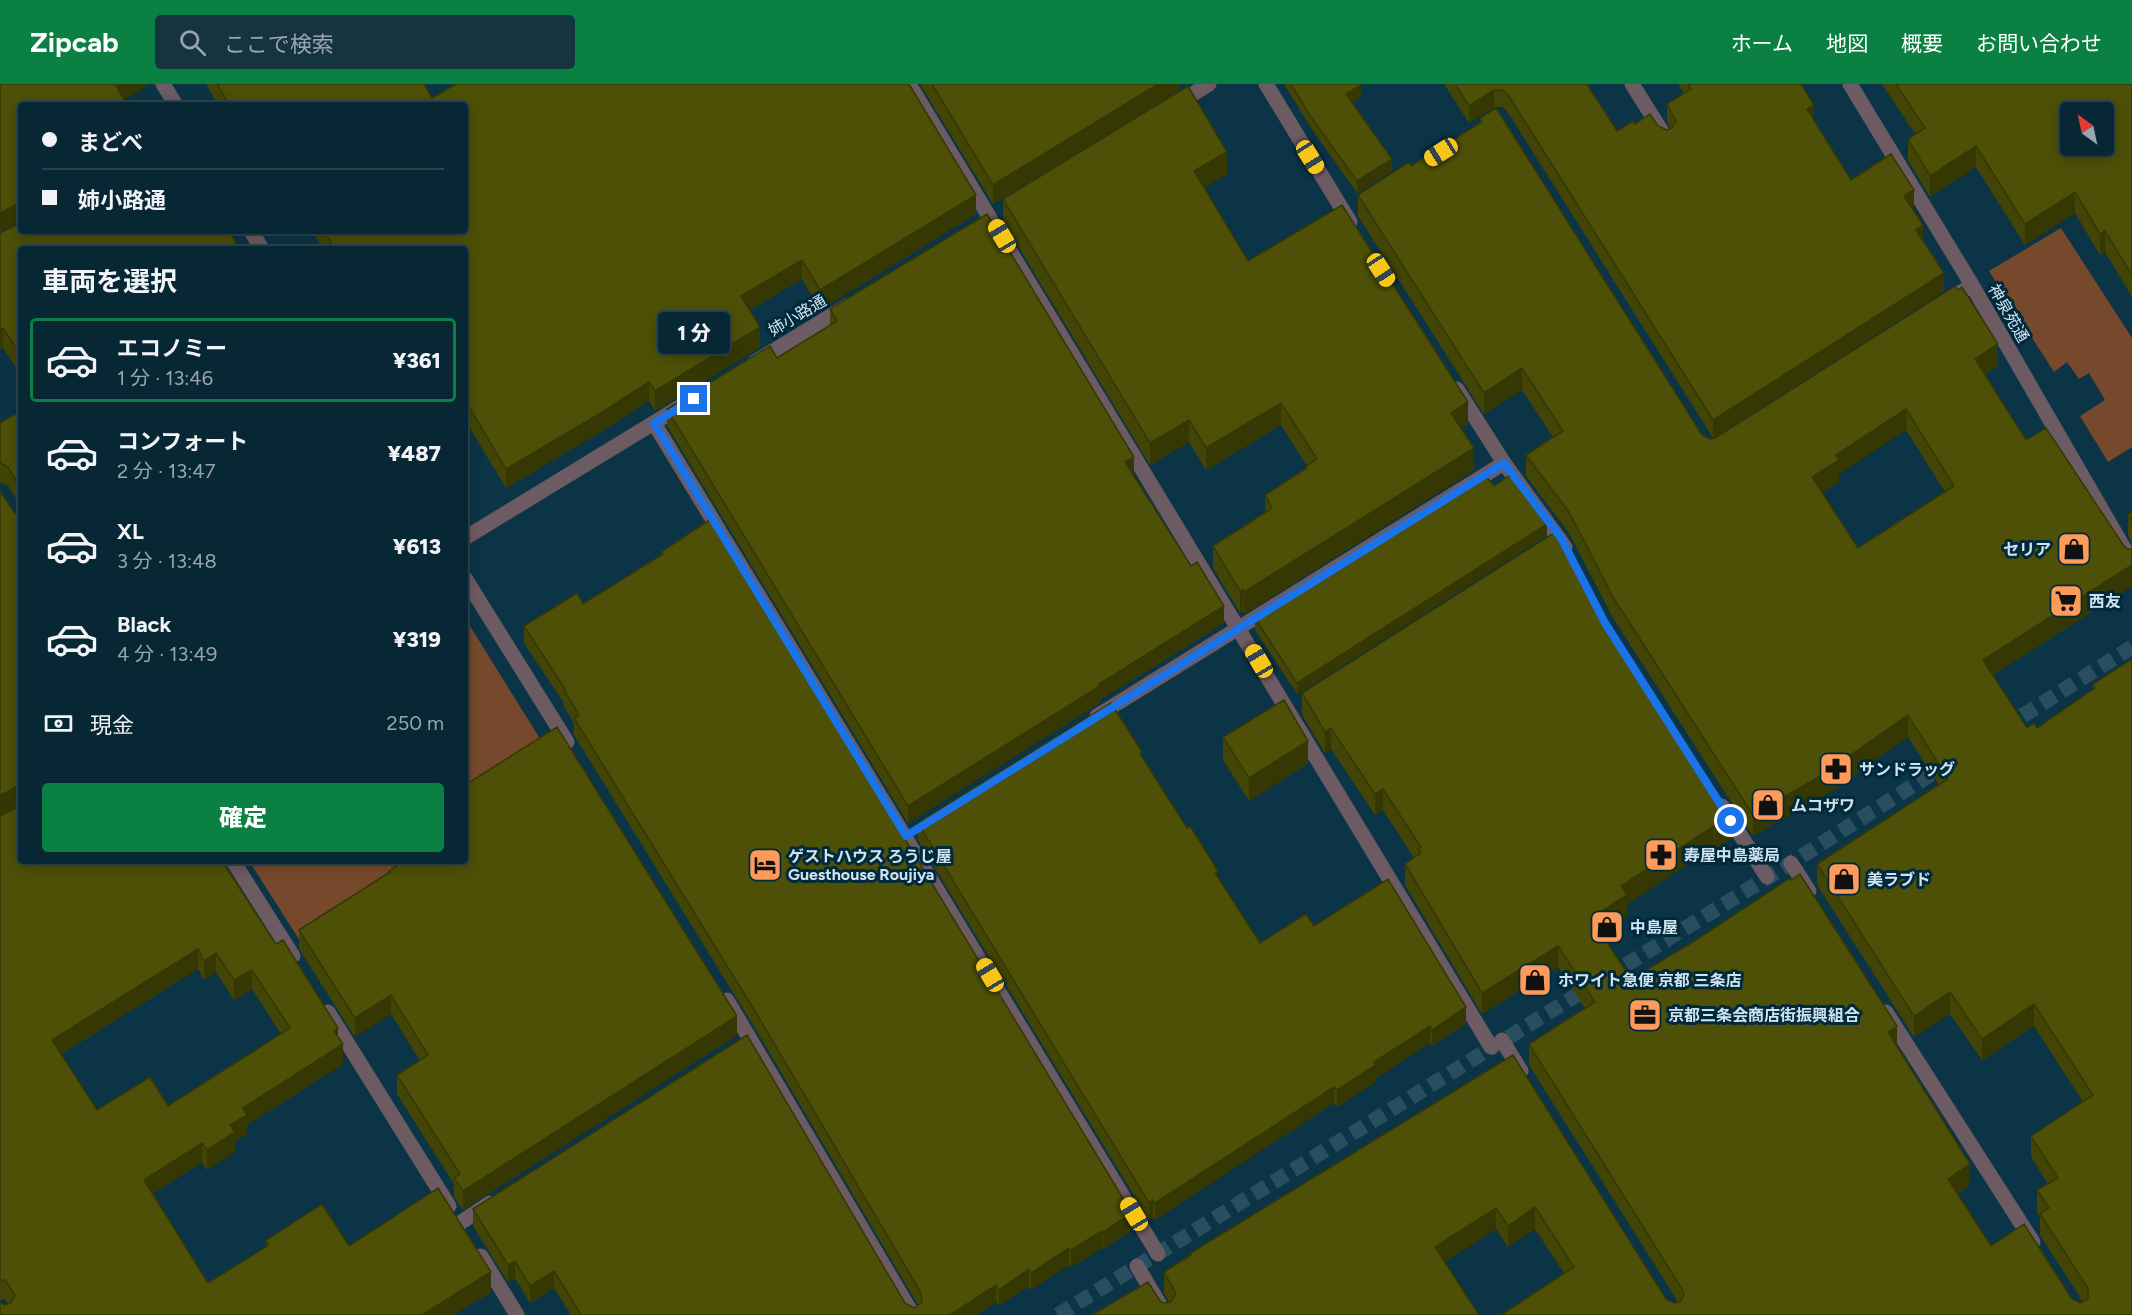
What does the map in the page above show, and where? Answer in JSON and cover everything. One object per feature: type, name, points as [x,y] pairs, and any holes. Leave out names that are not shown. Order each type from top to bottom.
[{"type":"street","points":[[163,84],[174,102]]},
{"type":"street","points":[[909,84],[1239,627],[1294,707],[1497,1044],[1528,1081]]},
{"type":"street","points":[[1160,114],[1209,84]]},
{"type":"street","points":[[1266,84],[1349,209],[1357,232]]},
{"type":"street","points":[[1632,84],[1666,138]]},
{"type":"street","name":"神泉苑通","points":[[1850,84],[1972,285],[2132,562]]},
{"type":"street","points":[[1932,310],[1972,285]]},
{"type":"street","name":"姉小路通","points":[[746,367],[858,299]]},
{"type":"street","points":[[1447,372],[1504,463],[1556,541],[1572,560]]},
{"type":"street","points":[[468,536],[695,398]]},
{"type":"street","points":[[654,423],[911,833],[1158,1254]]},
{"type":"street","points":[[1082,726],[1504,463]]},
{"type":"street","points":[[468,583],[577,758]]},
{"type":"street","points":[[1713,792],[1767,877]]},
{"type":"street","points":[[1791,863],[1816,903]]},
{"type":"street","points":[[235,864],[303,972]]},
{"type":"street","points":[[719,988],[745,1041],[913,1315]]},
{"type":"street","points":[[322,1002],[517,1315]]},
{"type":"street","points":[[1881,1003],[2042,1255]]},
{"type":"street","points":[[466,1232],[500,1197]]},
{"type":"street","points":[[1137,1266],[1166,1315]]},
{"type":"shaded area","points":[[2061,228],[2132,338],[2132,447],[2108,462],[2080,416],[2105,400],[2089,373],[2079,379],[2067,362],[2054,372],[1989,271]]},
{"type":"shaded area","points":[[468,623],[547,750],[468,796]]},
{"type":"shaded area","points":[[251,864],[426,864],[302,944]]},
{"type":"building","points":[[0,84],[119,84],[116,86],[126,102],[18,102],[18,204],[0,213]]},
{"type":"building","points":[[217,84],[424,84],[432,98],[456,84],[909,84],[976,195],[820,290],[802,260],[741,296],[760,327],[655,391],[649,382],[506,469],[468,405],[468,246],[333,246],[326,234],[468,234],[468,102],[221,102],[226,99]]},
{"type":"building","points":[[932,84],[1158,84],[993,185]]},
{"type":"building","points":[[1291,84],[1360,84],[1346,94],[1392,159],[1357,181],[1311,117]]},
{"type":"building","points":[[1455,84],[1587,84],[1617,131],[1633,121],[1635,124],[1650,114],[1658,126],[1667,130],[1672,128],[1676,121],[1667,104],[1691,89],[1688,84],[1801,84],[1814,105],[1807,109],[1851,180],[1891,154],[1914,190],[1904,196],[1923,225],[1916,230],[1944,273],[1713,420],[1507,93],[1503,90],[1494,90],[1469,106]]},
{"type":"building","points":[[1896,84],[2132,84],[2132,275],[2105,231],[2100,234],[2075,192],[2025,224],[1976,146],[1930,176],[1908,139],[1925,128]]},
{"type":"building","points":[[1188,86],[1227,152],[1194,171],[1248,261],[1342,205],[1468,402],[1451,413],[1474,448],[1244,592],[1243,589],[1240,591],[1213,546],[1272,508],[1265,495],[1317,459],[1281,403],[1206,448],[1189,420],[1150,443],[1003,199]]},
{"type":"building","points":[[1496,108],[1702,435],[1710,439],[1715,438],[1955,286],[1958,290],[1962,287],[1998,344],[1975,359],[2026,440],[2046,428],[2124,546],[2132,549],[2132,565],[1983,660],[2027,728],[2034,723],[2037,728],[2095,688],[2093,684],[2132,659],[2132,1315],[1501,1315],[1574,1267],[1535,1207],[1508,1226],[1496,1208],[1435,1247],[1479,1315],[1092,1315],[1148,1282],[1161,1302],[1171,1302],[1176,1293],[1164,1272],[1191,1255],[1189,1254],[1513,1055],[1666,1299],[1674,1303],[1680,1302],[1684,1294],[1682,1289],[1529,1044],[1595,1002],[1558,946],[1482,993],[1405,864],[1421,853],[1418,849],[1421,847],[1383,789],[1375,794],[1331,728],[1325,732],[1302,693],[1557,531],[1597,607],[1731,818],[1715,828],[1714,826],[1621,886],[1627,895],[1591,918],[1631,979],[1693,942],[1790,878],[1791,880],[1800,874],[1897,1026],[1888,1032],[1970,1164],[1948,1179],[1991,1246],[2024,1224],[2072,1299],[2080,1303],[2088,1299],[2088,1288],[2040,1214],[2049,1208],[2037,1190],[2058,1178],[2031,1136],[2093,1095],[2034,1004],[1982,1039],[1950,992],[1914,1016],[1817,864],[1948,779],[1908,715],[1849,756],[1851,758],[1753,815],[1613,597],[1569,512],[1526,455],[1563,431],[1522,368],[1484,393],[1358,195],[1409,162],[1411,166],[1482,122],[1480,118]],"holes":[[[1906,409],[1954,486],[1858,548],[1812,477],[1839,460],[1836,455]]]},
{"type":"building","points":[[987,214],[1134,457],[1125,462],[1191,566],[1197,562],[1224,606],[908,806],[667,409],[770,346],[777,358],[837,321],[830,309]]},
{"type":"building","points":[[18,224],[18,234],[231,234],[238,246],[18,246],[18,350],[3,328],[0,330],[0,233]]},
{"type":"building","points":[[18,413],[18,483],[8,467],[0,463],[0,423]]},
{"type":"building","points":[[1485,475],[1494,486],[1510,475],[1547,524],[1297,683],[1255,618]]},
{"type":"building","points":[[0,491],[13,511],[18,514],[18,786],[0,796]]},
{"type":"building","points":[[711,519],[1132,1213],[1071,1250],[1069,1248],[1031,1273],[1029,1269],[999,1290],[996,1285],[950,1315],[581,1315],[554,1271],[530,1286],[515,1261],[508,1265],[473,1209],[747,1035],[905,1303],[914,1308],[922,1302],[921,1293],[758,1016],[574,718],[579,715],[565,689],[524,626],[577,593],[583,604],[663,554],[661,552]]},
{"type":"building","points":[[1284,700],[1308,741],[1249,778],[1223,737]]},
{"type":"building","points":[[1111,703],[1187,828],[1190,826],[1218,871],[1215,873],[1260,943],[1306,914],[1314,926],[1388,879],[1466,1007],[1432,1030],[1430,1026],[1374,1062],[1376,1065],[1337,1090],[1334,1087],[1155,1203],[1153,1200],[1149,1203],[918,823]]},
{"type":"building","points":[[557,727],[737,1016],[463,1191],[454,1178],[460,1174],[397,1075],[428,1055],[391,995],[355,1018],[299,930],[400,864],[468,864],[468,779],[470,782]]},
{"type":"building","points":[[18,807],[18,864],[224,864],[276,944],[283,940],[338,1028],[334,1031],[343,1044],[243,1108],[247,1115],[230,1125],[235,1132],[207,1150],[202,1143],[144,1180],[208,1283],[269,1245],[266,1240],[322,1204],[349,1246],[438,1188],[491,1272],[422,1315],[0,1315],[0,1303],[5,1305],[11,1303],[15,1295],[5,1280],[0,1280],[0,816]],"holes":[[[198,949],[204,961],[216,953],[234,980],[252,970],[290,1028],[168,1106],[150,1077],[97,1110],[52,1040]]]},
{"type":"tunnel","points":[[2003,728],[2132,647]]},
{"type":"tunnel","points":[[1058,1315],[1791,863],[1947,764]]},
{"type":"place","name":"セリア","points":[[2074,549]]},
{"type":"place","name":"西友","points":[[2066,601]]},
{"type":"place","name":"サンドラッグ","points":[[1836,769]]},
{"type":"place","name":"ムコザワ","points":[[1768,805]]},
{"type":"place","name":"寿屋中島薬局","points":[[1661,855]]},
{"type":"place","name":"ゲストハウス ろうじ屋 Guesthouse Roujiya","points":[[765,865]]},
{"type":"place","name":"美ラブド","points":[[1844,879]]},
{"type":"place","name":"中島屋","points":[[1607,927]]},
{"type":"place","name":"ホワイト急便 京都 三条店","points":[[1535,980]]},
{"type":"place","name":"京都三条会商店街振興組合","points":[[1645,1015]]},
{"type":"route","points":[[694,399],[654,423],[906,836],[1504,463],[1561,538],[1605,623],[1731,821]]}]
